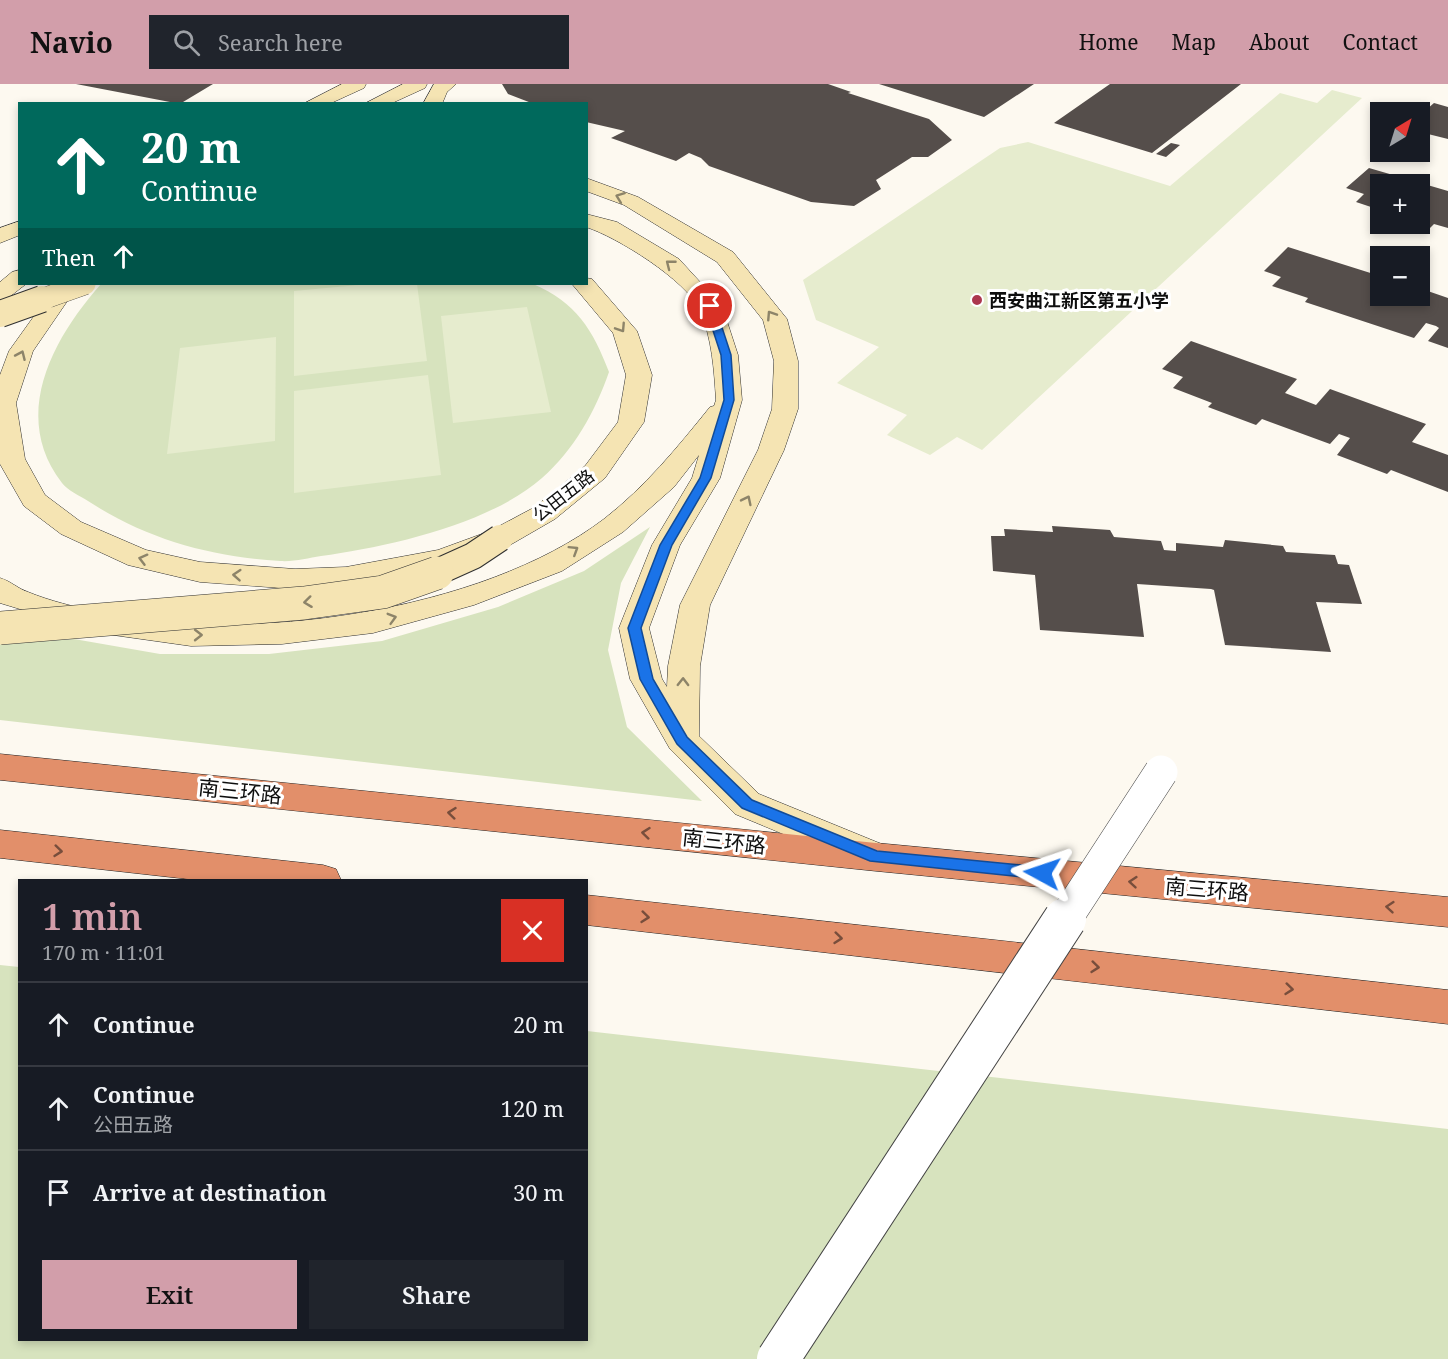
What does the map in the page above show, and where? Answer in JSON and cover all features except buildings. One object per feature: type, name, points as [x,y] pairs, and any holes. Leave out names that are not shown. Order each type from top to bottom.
[{"type":"highway","name":"南三环路","points":[[0,767],[876,857],[1448,912]]},
{"type":"highway","points":[[0,844],[314,879]]},
{"type":"highway","points":[[588,910],[1448,1007]]},
{"type":"main road","points":[[316,102],[357,84]]},
{"type":"main road","points":[[378,102],[418,84]]},
{"type":"main road","points":[[433,102],[439,89],[447,84]]},
{"type":"main road","points":[[588,185],[631,201],[725,257],[776,319],[786,362],[785,409],[771,450],[696,605],[684,666],[682,740]]},
{"type":"main road","points":[[588,221],[609,227],[671,264],[710,306],[726,355],[729,400],[706,478],[666,545],[634,628],[646,679],[682,740],[747,804],[876,857]]},
{"type":"main road","points":[[0,236],[18,228]]},
{"type":"main road","points":[[0,273],[18,267]]},
{"type":"main road","points":[[0,293],[18,279]]},
{"type":"main road","points":[[67,285],[21,351],[3,404],[11,459],[34,500],[71,528],[138,558],[200,572],[296,579],[346,577],[443,559],[500,537]]},
{"type":"main road","points":[[0,314],[82,285]]},
{"type":"main road","name":"公田五路","points":[[500,537],[545,513],[596,472],[631,422],[639,375],[625,331],[585,285]]},
{"type":"main road","points":[[0,588],[15,599],[99,623],[191,635],[282,633],[373,623],[463,598],[552,564],[613,526],[664,481],[729,400]]},
{"type":"main road","points":[[0,628],[304,603],[383,592],[440,572],[473,556],[500,537]]},
{"type":"street","points":[[778,1359],[1161,772]]},
{"type":"green space","points":[[1332,90],[1362,98],[982,450],[957,437],[930,455],[887,435],[907,415],[837,383],[879,347],[816,320],[803,280],[1000,148],[1028,142],[1170,186],[1280,93],[1317,103]]},
{"type":"green space","points":[[100,285],[535,285],[561,299],[581,319],[596,343],[609,372],[590,416],[564,455],[542,478],[495,508],[437,531],[348,552],[301,560],[254,559],[204,550],[156,536],[110,514],[64,486],[47,457],[39,431],[39,405],[44,379],[54,353],[67,328]]},
{"type":"green space","points":[[358,285],[417,285],[427,361],[294,376],[294,291]]},
{"type":"green space","points":[[527,307],[551,412],[453,423],[441,316]]},
{"type":"green space","points":[[276,337],[275,441],[167,454],[180,348]]},
{"type":"green space","points":[[428,375],[441,475],[294,493],[294,391]]},
{"type":"green space","points":[[650,527],[621,583],[608,650],[627,727],[702,801],[0,720],[0,644],[74,639],[160,654],[269,654],[382,641],[498,607],[584,571]]},
{"type":"green space","points":[[0,965],[18,967],[18,1341],[588,1341],[588,1031],[1448,1129],[1448,1359],[0,1359]]},
{"type":"place","name":"西安曲江新区第五小学","points":[[977,300]]},
{"type":"route","points":[[710,306],[726,355],[729,400],[706,478],[666,545],[634,628],[646,679],[682,740],[747,804],[876,857],[1042,873]]}]
